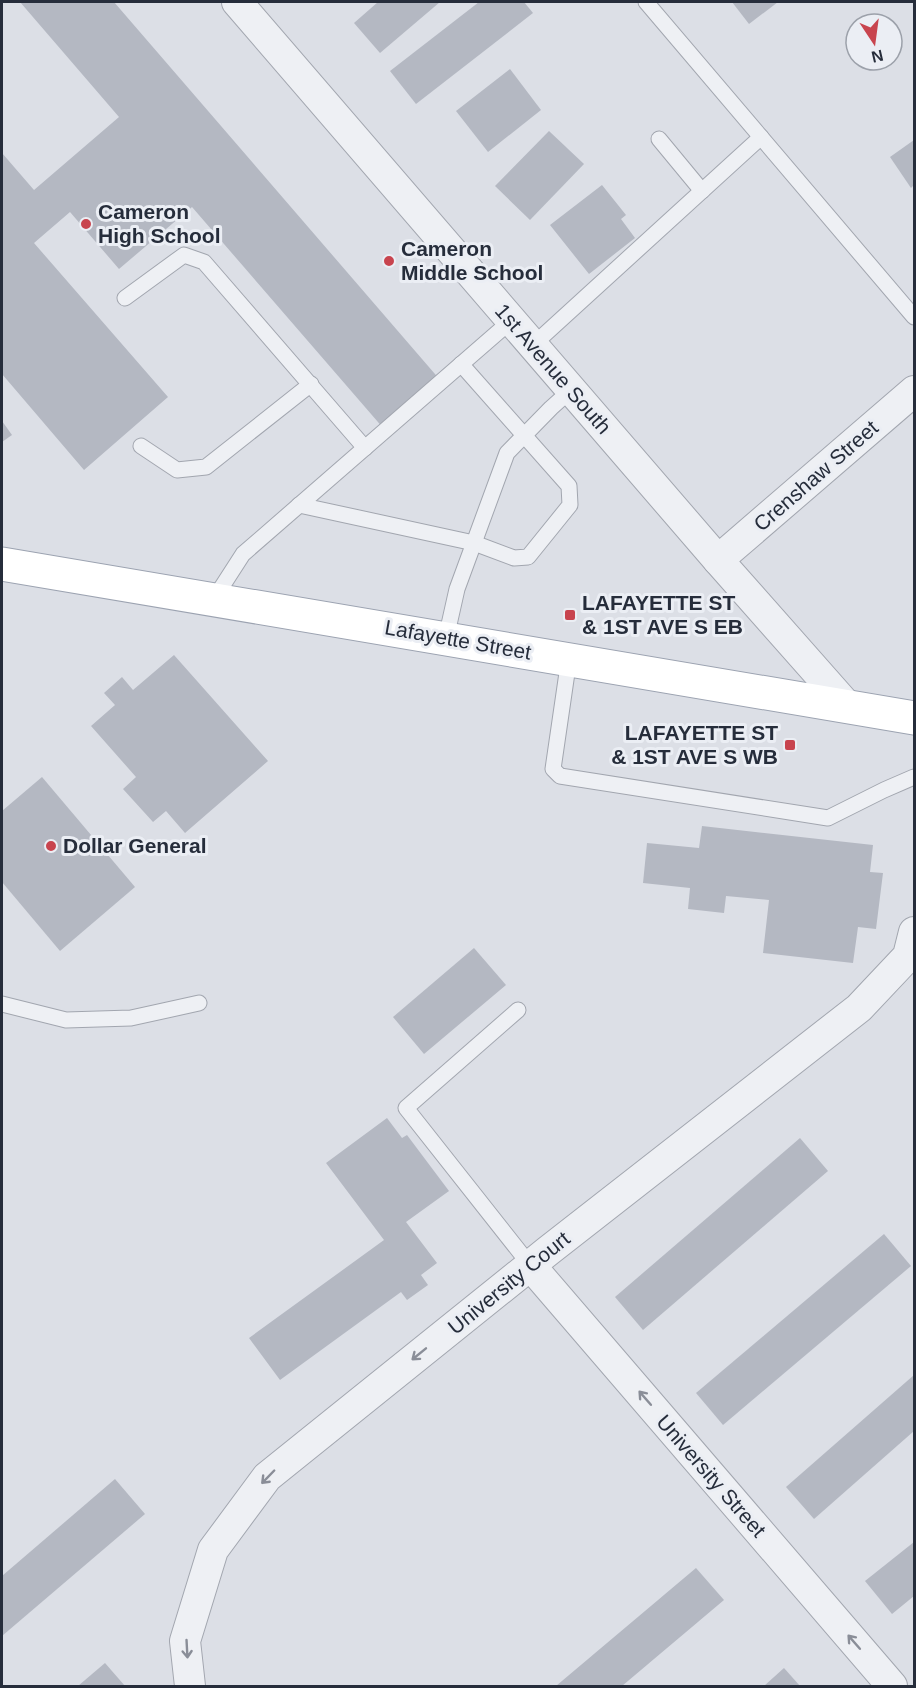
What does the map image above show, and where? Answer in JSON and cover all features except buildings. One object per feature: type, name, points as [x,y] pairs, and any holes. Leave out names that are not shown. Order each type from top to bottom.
[{"type":"main road","name":"Lafayette Street","points":[[2,564],[915,718]]},
{"type":"street","name":"1st Avenue South","points":[[237,2],[718,560],[848,707]]},
{"type":"street","name":"Crenshaw Street","points":[[718,560],[915,391]]},
{"type":"street","name":"University Court","points":[[190,1686],[185,1641],[213,1550],[267,1477],[530,1265],[859,1008],[908,957],[915,932]]},
{"type":"street","name":"University Street","points":[[530,1265],[892,1686]]},
{"type":"lane","points":[[646,2],[915,317]]},
{"type":"lane","points":[[533,345],[761,137]]},
{"type":"lane","points":[[659,139],[702,191]]},
{"type":"lane","points":[[125,298],[184,255],[204,262],[365,448]]},
{"type":"lane","points":[[214,599],[243,554],[512,320]]},
{"type":"lane","points":[[299,505],[474,543],[514,558],[528,557],[570,505],[569,486],[461,364]]},
{"type":"lane","points":[[141,446],[177,470],[206,467],[310,384]]},
{"type":"lane","points":[[446,638],[457,589],[507,453],[571,390]]},
{"type":"lane","points":[[569,659],[553,769],[560,776],[828,818],[915,777]]},
{"type":"lane","points":[[2,1004],[66,1020],[131,1018],[199,1003]]},
{"type":"lane","points":[[518,1010],[406,1108],[530,1265]]},
{"type":"place","name":"Cameron High School","points":[[86,224]]},
{"type":"place","name":"Cameron Middle School","points":[[389,261]]},
{"type":"place","name":"LAFAYETTE ST & 1ST AVE S EB","points":[[570,615]]},
{"type":"place","name":"LAFAYETTE ST & 1ST AVE S WB","points":[[790,745]]},
{"type":"place","name":"Dollar General","points":[[51,846]]}]
